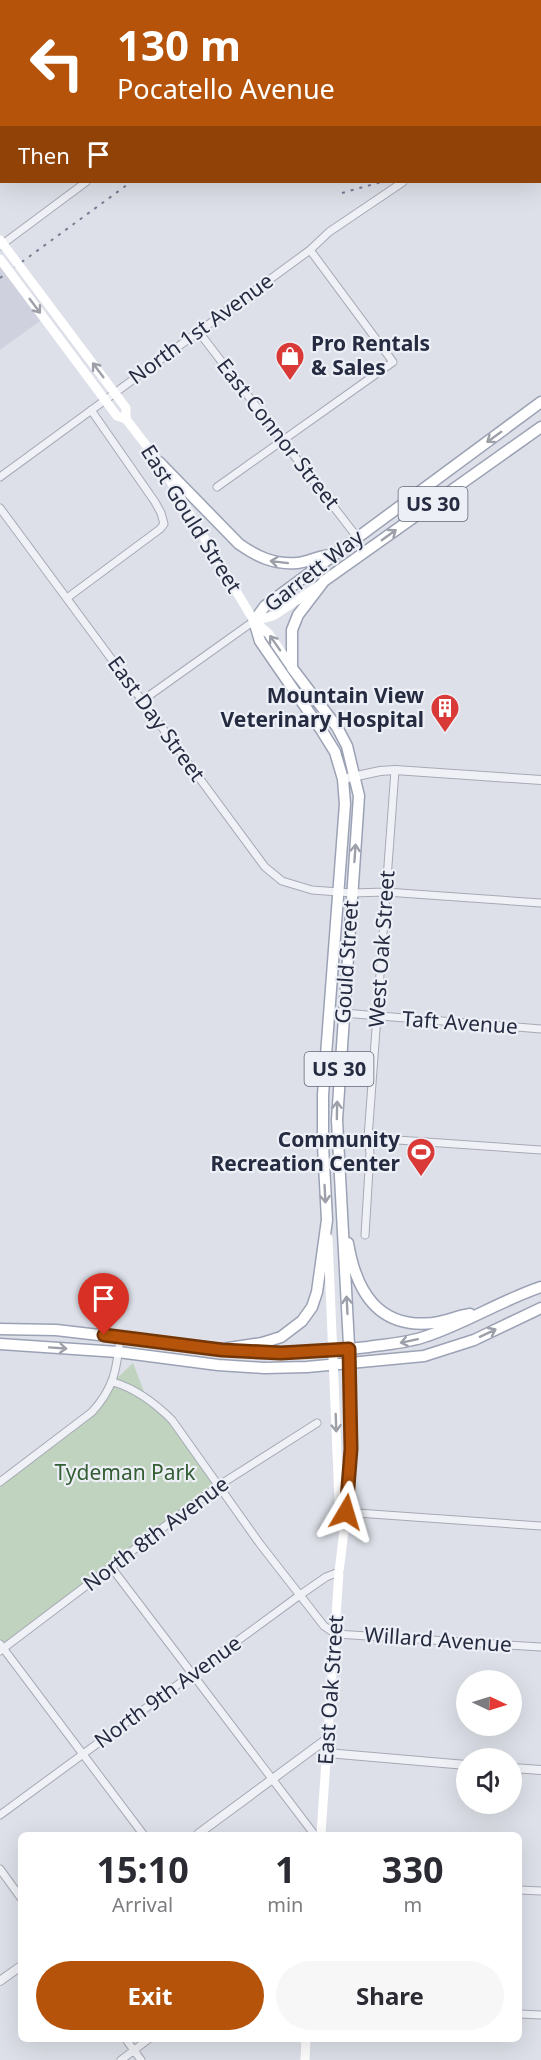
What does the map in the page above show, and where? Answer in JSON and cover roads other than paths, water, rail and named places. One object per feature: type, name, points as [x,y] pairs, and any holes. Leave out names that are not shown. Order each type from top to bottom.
[{"type":"main road","name":"East Gould Street","points":[[0,240],[126,408],[126,419]]},
{"type":"main road","name":"East Gould Street","points":[[0,259],[117,416],[126,419],[159,462],[254,621],[260,641],[335,752],[343,779]]},
{"type":"main road","name":"Garrett Way","points":[[254,621],[265,606],[541,402]]},
{"type":"main road","name":"Garrett Way","points":[[254,621],[273,616],[541,427]]},
{"type":"main road","points":[[159,462],[230,532],[239,544],[266,560],[297,563],[336,554]]},
{"type":"main road","name":"US 30","points":[[292,668],[292,630],[298,615],[324,581]]},
{"type":"main road","name":"East Gould Street","points":[[254,621],[269,634],[336,727],[348,746],[356,776]]},
{"type":"main road","name":"Gould Street","points":[[350,1364],[337,1120],[358,796],[356,776]]},
{"type":"main road","name":"Gould Street","points":[[334,1365],[323,1145],[323,1095],[345,804],[343,779]]},
{"type":"main road","points":[[340,1194],[354,1271],[364,1294],[377,1308],[405,1322],[426,1323],[488,1310]]},
{"type":"main road","name":"US 30","points":[[222,1350],[271,1341],[302,1321],[312,1307],[317,1292],[327,1220]]},
{"type":"main road","points":[[0,1329],[56,1330],[222,1350],[281,1353],[349,1349],[425,1337],[541,1287]]},
{"type":"main road","points":[[0,1344],[118,1352],[218,1365],[264,1368],[350,1364],[398,1360],[451,1348],[474,1340],[541,1308]]},
{"type":"main road","name":"East Oak Street","points":[[342,1512],[351,1449],[350,1364]]},
{"type":"main road","name":"East Oak Street","points":[[321,1832],[336,1634],[342,1512],[334,1365]]},
{"type":"main road","points":[[305,2060],[306,2042]]},
{"type":"street","points":[[0,246],[85,183]]},
{"type":"street","name":"North 1st Avenue","points":[[0,477],[310,250],[329,232],[402,183]]},
{"type":"street","points":[[217,487],[393,362],[310,250]]},
{"type":"street","name":"East Connor Street","points":[[198,331],[357,537]]},
{"type":"street","points":[[68,598],[160,530],[164,524],[155,502],[92,410]]},
{"type":"street","name":"East Day Street","points":[[0,508],[266,867],[282,881],[312,890],[352,893],[386,892],[541,903]]},
{"type":"street","points":[[142,700],[254,621]]},
{"type":"street","points":[[343,779],[394,770],[541,780]]},
{"type":"street","name":"West Oak Street","points":[[365,1235],[370,1153],[368,1138],[394,770]]},
{"type":"street","name":"Taft Avenue","points":[[343,1013],[541,1029]]},
{"type":"street","points":[[368,1138],[541,1150]]},
{"type":"street","points":[[0,1482],[92,1413],[103,1400],[113,1382],[120,1337]]},
{"type":"street","points":[[113,1382],[138,1393],[159,1407],[172,1420],[218,1486],[300,1595],[324,1626],[336,1634]]},
{"type":"street","name":"North 8th Avenue","points":[[1,1648],[218,1486],[316,1423]]},
{"type":"street","points":[[342,1512],[541,1526]]},
{"type":"street","points":[[111,1567],[312,1832]]},
{"type":"street","name":"North 9th Avenue","points":[[0,1815],[300,1595],[339,1572]]},
{"type":"street","name":"Willard Avenue","points":[[336,1634],[541,1647]]},
{"type":"street","points":[[1,1648],[141,1832]]},
{"type":"street","points":[[201,1832],[328,1738]]},
{"type":"street","points":[[327,1753],[456,1764]]},
{"type":"street","points":[[522,1769],[541,1770]]},
{"type":"street","points":[[0,1869],[18,1894]]},
{"type":"street","points":[[522,1890],[541,1891]]},
{"type":"street","points":[[0,1981],[18,1968]]},
{"type":"street","points":[[522,2014],[541,2015]]},
{"type":"street","points":[[128,2042],[141,2060]]},
{"type":"street","points":[[121,2060],[145,2042]]},
{"type":"railway","points":[[0,278],[130,183]]},
{"type":"railway","points":[[342,193],[377,183]]},
{"type":"place","name":"Pro Rentals & Sales","points":[[290,382]]},
{"type":"place","name":"Mountain View Veterinary Hospital","points":[[445,734]]},
{"type":"place","name":"Community Recreation Center","points":[[421,1178]]},
{"type":"park label","name":"Tydeman Park","points":[[125,1473]]}]
